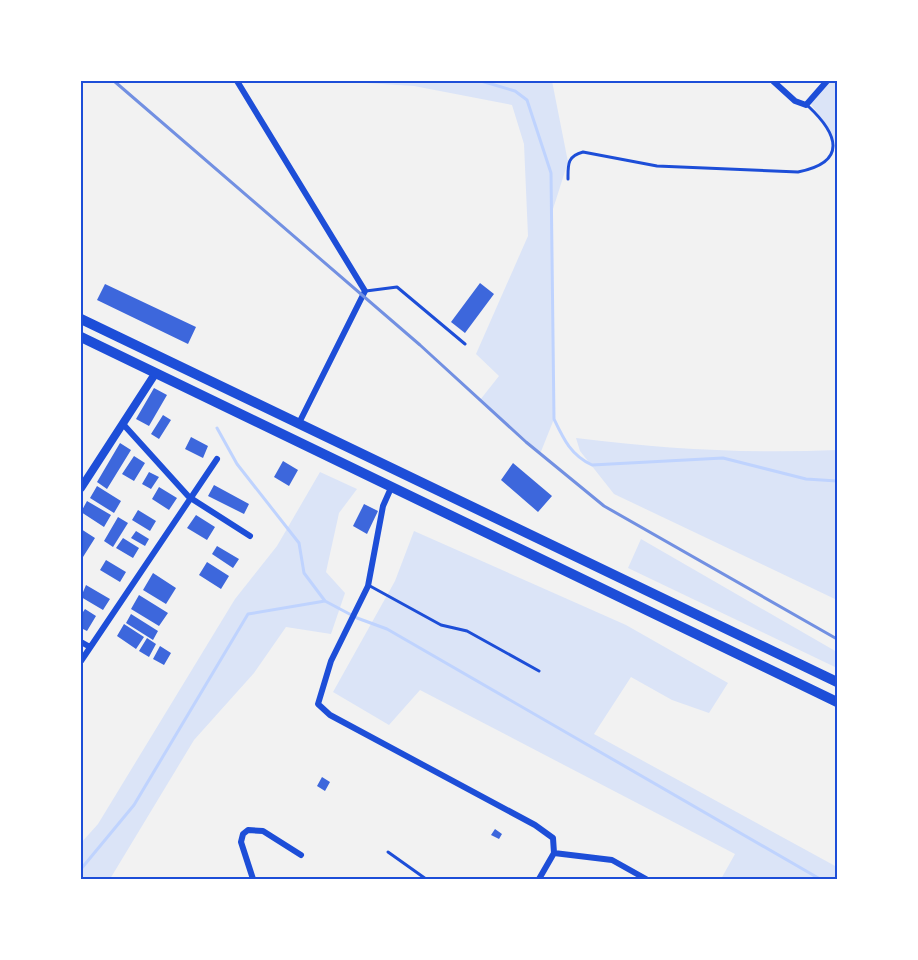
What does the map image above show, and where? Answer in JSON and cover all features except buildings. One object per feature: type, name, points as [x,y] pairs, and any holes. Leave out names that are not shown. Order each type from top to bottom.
[{"type":"highway","points":[[81,320],[837,682]]},
{"type":"highway","points":[[81,338],[837,702]]},
{"type":"street","points":[[237,81],[365,291],[298,423]]},
{"type":"street","points":[[773,81],[795,101],[807,102],[827,81]]},
{"type":"street","points":[[81,488],[155,374]]},
{"type":"street","points":[[123,424],[189,497],[250,536]]},
{"type":"street","points":[[81,661],[189,497],[217,459]]},
{"type":"street","points":[[391,488],[383,506],[368,585],[331,661],[318,704],[322,709],[535,825],[553,838],[554,853],[539,879]]},
{"type":"street","points":[[81,642],[90,647]]},
{"type":"street","points":[[253,879],[242,842],[243,834],[248,830],[263,831],[301,855]]},
{"type":"street","points":[[554,853],[612,860],[646,879]]},
{"type":"lane","points":[[568,179],[568,162],[574,154],[583,152],[657,166],[798,172],[816,169],[828,159],[833,147],[833,136],[828,126],[807,102]]},
{"type":"lane","points":[[365,291],[397,287],[465,344]]},
{"type":"lane","points":[[368,585],[441,625],[467,631],[539,671]]},
{"type":"lane","points":[[388,852],[426,879]]},
{"type":"shaded area","points":[[334,81],[552,81],[568,162],[553,209],[551,258],[554,419],[540,454],[480,400],[499,376],[476,354],[528,236],[524,144],[512,105],[414,86]]},
{"type":"shaded area","points":[[827,81],[837,81],[837,159],[830,133],[808,100]]},
{"type":"shaded area","points":[[576,438],[706,450],[837,450],[837,600],[614,494],[580,451]]},
{"type":"shaded area","points":[[320,472],[357,489],[339,513],[326,572],[345,593],[331,634],[286,627],[254,673],[194,740],[110,879],[81,879],[81,843],[98,824],[235,599],[277,546]]},
{"type":"shaded area","points":[[414,531],[626,625],[728,683],[709,713],[672,700],[631,677],[594,734],[837,867],[837,879],[721,879],[735,854],[420,690],[389,725],[333,692],[395,581]]},
{"type":"shaded area","points":[[641,539],[837,652],[837,668],[628,568]]},
{"type":"waterway","points":[[481,81],[515,91],[527,100],[551,173],[554,419],[573,452],[592,465],[723,458],[806,479],[837,481]]},
{"type":"waterway","points":[[217,428],[237,464],[299,543],[304,573],[325,601]]},
{"type":"waterway","points":[[81,869],[134,805],[248,614],[325,601],[357,618],[387,629],[820,879]]},
{"type":"railway","points":[[114,81],[420,345],[526,442],[604,506],[837,639]]}]
